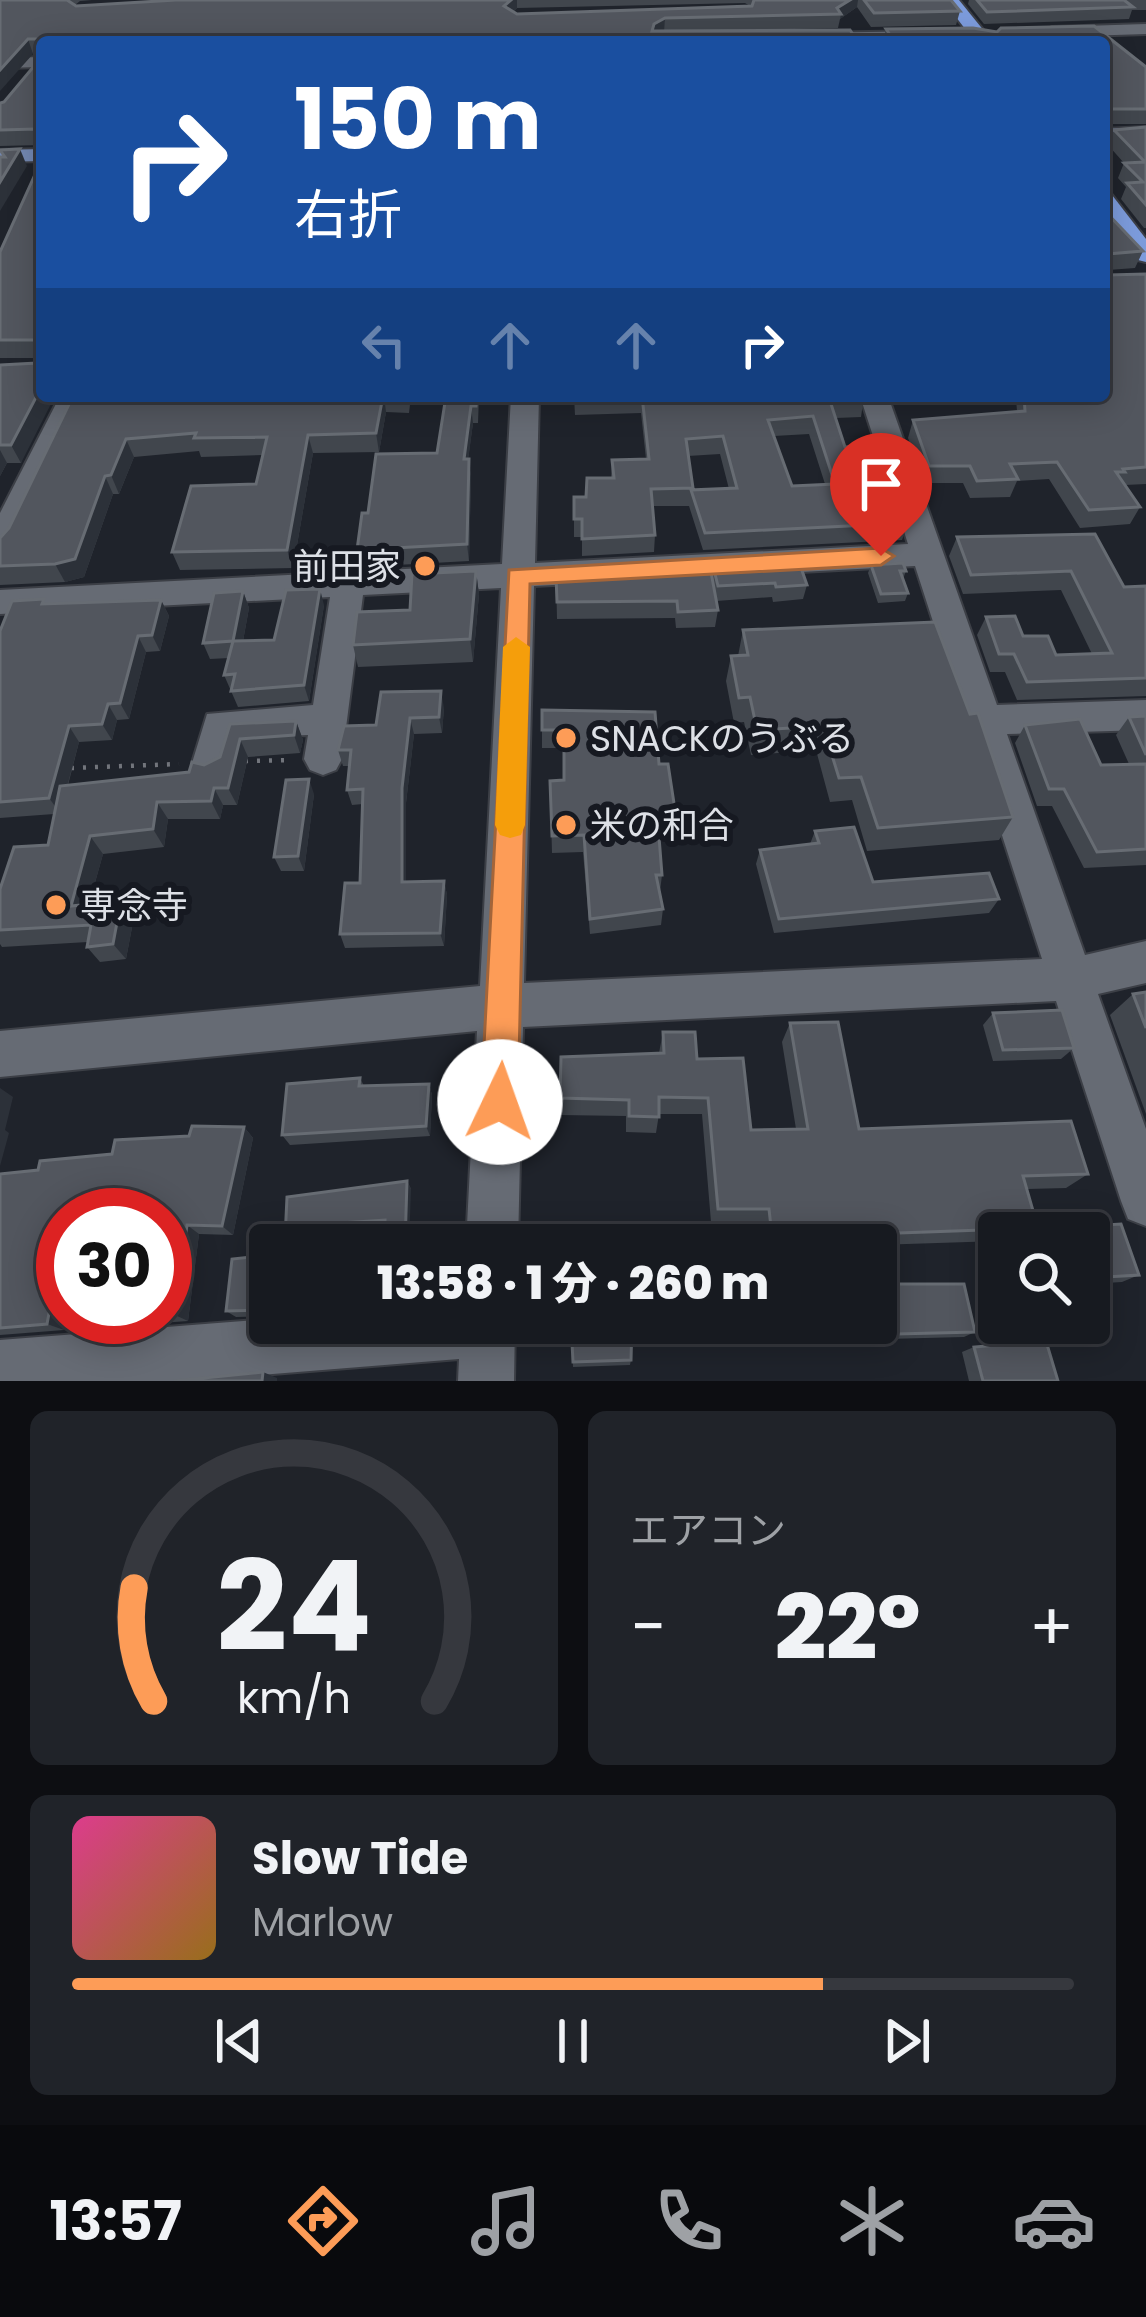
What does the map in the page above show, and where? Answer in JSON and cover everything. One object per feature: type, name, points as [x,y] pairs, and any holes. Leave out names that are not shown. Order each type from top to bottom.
[{"type":"highway","points":[[949,8],[987,36]]},
{"type":"highway","points":[[1110,208],[1146,255]]},
{"type":"main road","points":[[1110,124],[1146,123]]},
{"type":"main road","points":[[1110,135],[1146,133]]},
{"type":"main road","points":[[0,160],[36,159]]},
{"type":"street","points":[[1025,33],[1146,29]]},
{"type":"street","points":[[1095,31],[1101,36]]},
{"type":"street","points":[[0,63],[36,67]]},
{"type":"street","points":[[0,544],[71,402]]},
{"type":"street","points":[[493,1224],[525,402]]},
{"type":"street","points":[[876,402],[1146,1201]]},
{"type":"street","points":[[0,602],[927,554]]},
{"type":"street","points":[[323,759],[348,585]]},
{"type":"street","points":[[983,720],[1146,715]]},
{"type":"street","points":[[211,763],[220,724],[329,718]]},
{"type":"street","points":[[0,1054],[505,1006],[1071,979],[1146,962]]},
{"type":"street","points":[[0,1368],[487,1345]]},
{"type":"path","points":[[70,768],[323,759]]},
{"type":"building","points":[[0,0],[67,0],[76,6],[176,0],[511,0],[504,6],[517,14],[752,6],[754,0],[850,0],[837,8],[841,14],[665,18],[652,31],[850,30],[854,36],[36,36],[0,70]]},
{"type":"building","points":[[864,0],[951,0],[960,11],[874,13]]},
{"type":"building","points":[[977,0],[1124,0],[1133,7],[987,12]]},
{"type":"building","points":[[1094,26],[1107,36],[891,36],[886,29],[997,32],[1001,28]]},
{"type":"building","points":[[1110,39],[1146,67],[1146,109],[1110,109]]},
{"type":"building","points":[[36,64],[36,129],[0,130],[0,103]]},
{"type":"building","points":[[1146,127],[1146,205],[1127,183],[1143,182],[1124,163],[1145,162],[1114,130]]},
{"type":"building","points":[[20,149],[0,182],[0,157],[5,157],[0,150]]},
{"type":"building","points":[[36,172],[36,342],[0,340],[0,252]]},
{"type":"building","points":[[1110,216],[1143,251],[1110,254]]},
{"type":"building","points":[[1146,274],[1146,467],[1116,472],[1140,507],[1089,510],[1057,462],[1010,464],[1018,479],[977,481],[970,466],[929,466],[913,420],[1025,411],[1024,402],[1110,402],[1110,275]]},
{"type":"building","points":[[36,363],[36,397],[11,445],[0,445],[0,365]]},
{"type":"building","points":[[70,402],[382,402],[376,433],[308,435],[287,550],[172,552],[191,486],[256,484],[267,437],[194,438],[196,433],[126,439],[111,475],[105,476],[75,559],[0,566],[0,538]]},
{"type":"building","points":[[445,402],[476,402],[471,406],[464,459],[469,459],[467,544],[357,550],[362,513],[368,513],[376,454],[437,453]]},
{"type":"building","points":[[643,402],[830,402],[845,447],[862,446],[874,478],[893,478],[908,523],[705,533],[691,490],[737,488],[723,436],[686,439],[693,488],[651,489],[655,535],[582,539],[582,519],[574,519],[574,497],[586,497],[587,478],[614,478],[612,460],[649,459]],"holes":[[[813,416],[835,484],[792,486],[768,420]]]},
{"type":"building","points":[[1095,534],[1124,587],[1146,586],[1146,678],[1027,682],[1014,654],[999,654],[986,617],[1015,616],[1023,636],[1048,636],[1056,655],[1112,653],[1071,571],[971,575],[957,537]]},
{"type":"building","points":[[799,562],[807,585],[718,586],[713,566]]},
{"type":"building","points":[[903,563],[906,571],[900,571],[908,593],[881,594],[871,565]]},
{"type":"building","points":[[665,567],[667,574],[711,572],[718,610],[678,612],[677,601],[557,602],[556,575]]},
{"type":"building","points":[[476,571],[470,639],[353,645],[357,612],[410,610],[412,574]]},
{"type":"building","points":[[320,589],[304,685],[231,691],[235,674],[224,675],[233,641],[274,640],[286,590]]},
{"type":"building","points":[[243,591],[233,641],[203,643],[214,593]]},
{"type":"building","points":[[44,599],[42,604],[161,600],[152,635],[138,636],[120,703],[108,704],[102,724],[69,726],[49,798],[0,802],[0,631],[12,601]]},
{"type":"building","points":[[935,622],[970,714],[978,713],[1013,817],[878,828],[861,777],[839,778],[823,726],[757,730],[750,697],[739,698],[731,656],[748,655],[743,630]]},
{"type":"building","points":[[441,691],[439,717],[410,718],[402,788],[402,882],[444,881],[440,933],[340,934],[345,883],[360,883],[363,789],[347,790],[351,750],[338,750],[344,726],[376,725],[381,692]]},
{"type":"building","points":[[542,710],[655,712],[659,764],[668,764],[677,823],[658,824],[662,875],[656,875],[663,909],[590,919],[584,835],[552,836],[550,781],[564,780],[564,730],[542,730]]},
{"type":"building","points":[[1146,716],[1146,755],[1129,717]]},
{"type":"building","points":[[1080,719],[1101,765],[1146,764],[1146,849],[1097,852],[1064,789],[1049,789],[1025,725]]},
{"type":"building","points":[[296,721],[294,735],[240,739],[228,788],[214,788],[211,801],[157,802],[153,829],[90,836],[71,906],[121,901],[113,944],[87,947],[91,925],[0,930],[0,889],[14,847],[48,845],[60,786],[189,772],[192,762],[204,765],[220,757],[230,724]]},
{"type":"building","points":[[309,779],[298,856],[274,857],[286,780]]},
{"type":"building","points":[[854,827],[873,882],[989,873],[999,899],[779,919],[760,850],[819,843],[815,831]]},
{"type":"building","points":[[1146,992],[1146,1028],[1133,994]]},
{"type":"building","points":[[1062,1010],[1074,1048],[1003,1050],[993,1013]]},
{"type":"building","points":[[838,1022],[859,1129],[1071,1121],[1088,1174],[1023,1176],[1033,1212],[978,1212],[978,1230],[897,1233],[897,1224],[771,1224],[769,1209],[718,1209],[708,1098],[659,1097],[659,1117],[629,1116],[629,1100],[560,1098],[561,1057],[664,1053],[663,1032],[695,1032],[697,1059],[743,1058],[751,1130],[808,1129],[790,1023]]},
{"type":"building","points":[[360,1078],[359,1086],[429,1084],[426,1126],[282,1135],[287,1084]]},
{"type":"building","points":[[192,1126],[244,1127],[222,1226],[192,1225],[192,1188],[36,1188],[36,1325],[0,1328],[0,1174],[38,1170],[40,1161],[112,1154],[115,1140],[189,1136]]},
{"type":"building","points":[[407,1181],[406,1224],[385,1224],[385,1220],[286,1224],[287,1197]]},
{"type":"building","points":[[1121,1224],[1139,1275],[1110,1277],[1110,1225]]},
{"type":"building","points":[[249,1257],[249,1310],[226,1311],[232,1259]]},
{"type":"building","points":[[897,1284],[964,1284],[975,1332],[897,1334]]},
{"type":"building","points":[[572,1344],[631,1344],[631,1360],[573,1362]]},
{"type":"building","points":[[1047,1344],[1058,1381],[983,1381],[974,1347]]},
{"type":"building","points":[[263,1372],[262,1381],[174,1381]]},
{"type":"slow traffic","points":[[510,825],[516,647]]},
{"type":"place","name":"前田家","points":[[425,566]]},
{"type":"place","name":"SNACKのうぶる","points":[[566,738]]},
{"type":"place","name":"米の和合","points":[[566,825]]},
{"type":"place","name":"専念寺","points":[[56,905]]},
{"type":"route","points":[[500,1102],[518,576],[881,556]]}]
